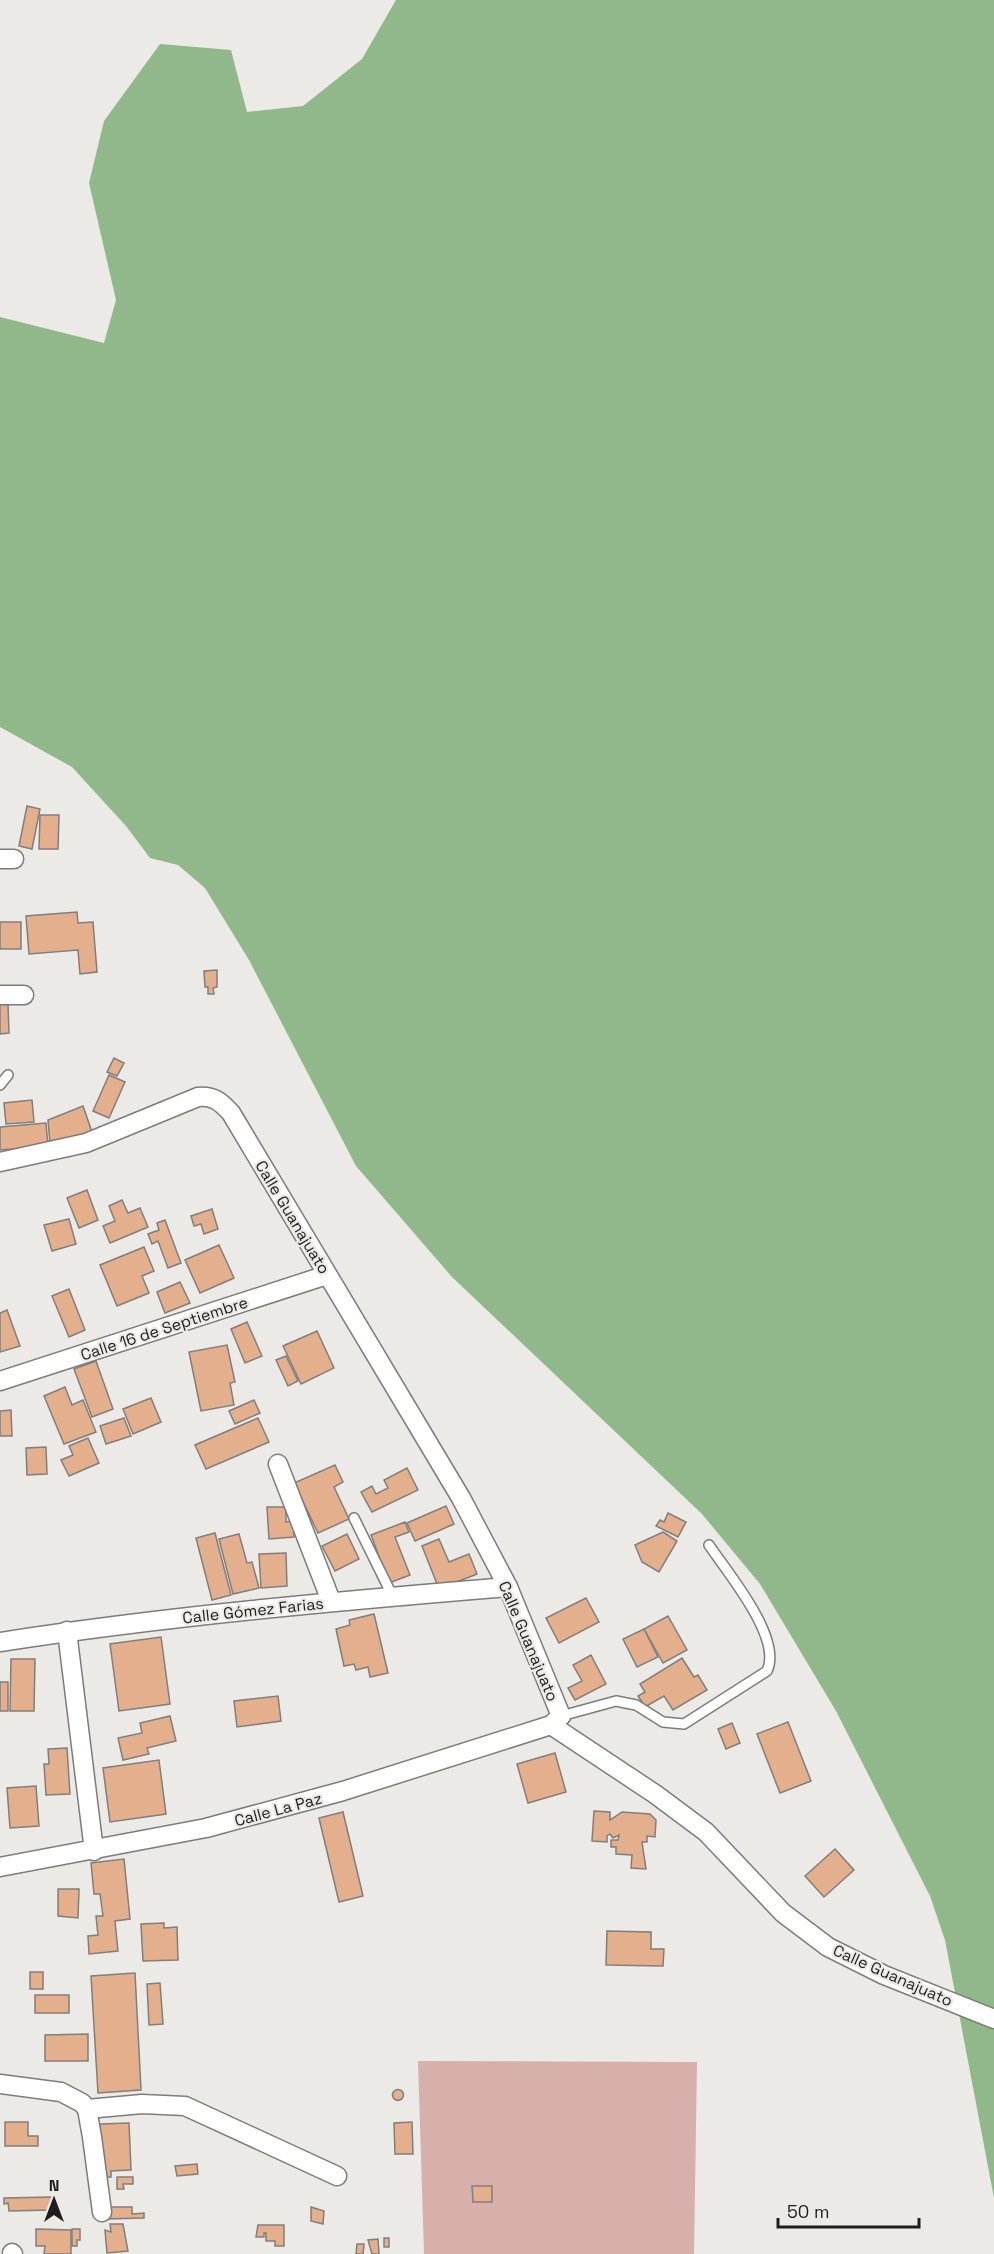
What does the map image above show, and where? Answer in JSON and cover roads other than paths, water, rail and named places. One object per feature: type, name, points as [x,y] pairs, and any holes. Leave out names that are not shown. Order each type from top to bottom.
[{"type":"street","points":[[0,995],[24,995]]},
{"type":"street","name":"Calle Guanajuato","points":[[0,1162],[86,1143],[198,1097],[212,1097],[231,1113],[461,1498],[508,1587],[556,1720],[706,1832],[783,1913],[828,1947],[884,1975],[994,2019]]},
{"type":"street","name":"Calle 16 de Septiembre","points":[[0,1381],[327,1275]]},
{"type":"street","points":[[278,1464],[331,1601]]},
{"type":"street","name":"Calle Gómez Farias","points":[[0,1642],[67,1631],[331,1601],[508,1587]]},
{"type":"street","points":[[67,1631],[94,1851]]},
{"type":"street","name":"Calle La Paz","points":[[0,1867],[206,1828],[344,1791],[556,1720]]},
{"type":"street","points":[[0,2084],[69,2094],[87,2109],[102,2212]]},
{"type":"street","points":[[87,2109],[142,2104],[185,2106],[337,2176]]},
{"type":"lane","points":[[0,1085],[8,1075]]},
{"type":"lane","points":[[354,1518],[393,1597]]},
{"type":"lane","points":[[556,1720],[608,1701],[626,1701],[663,1722],[684,1724],[767,1671],[771,1657],[766,1635],[708,1545]]}]
